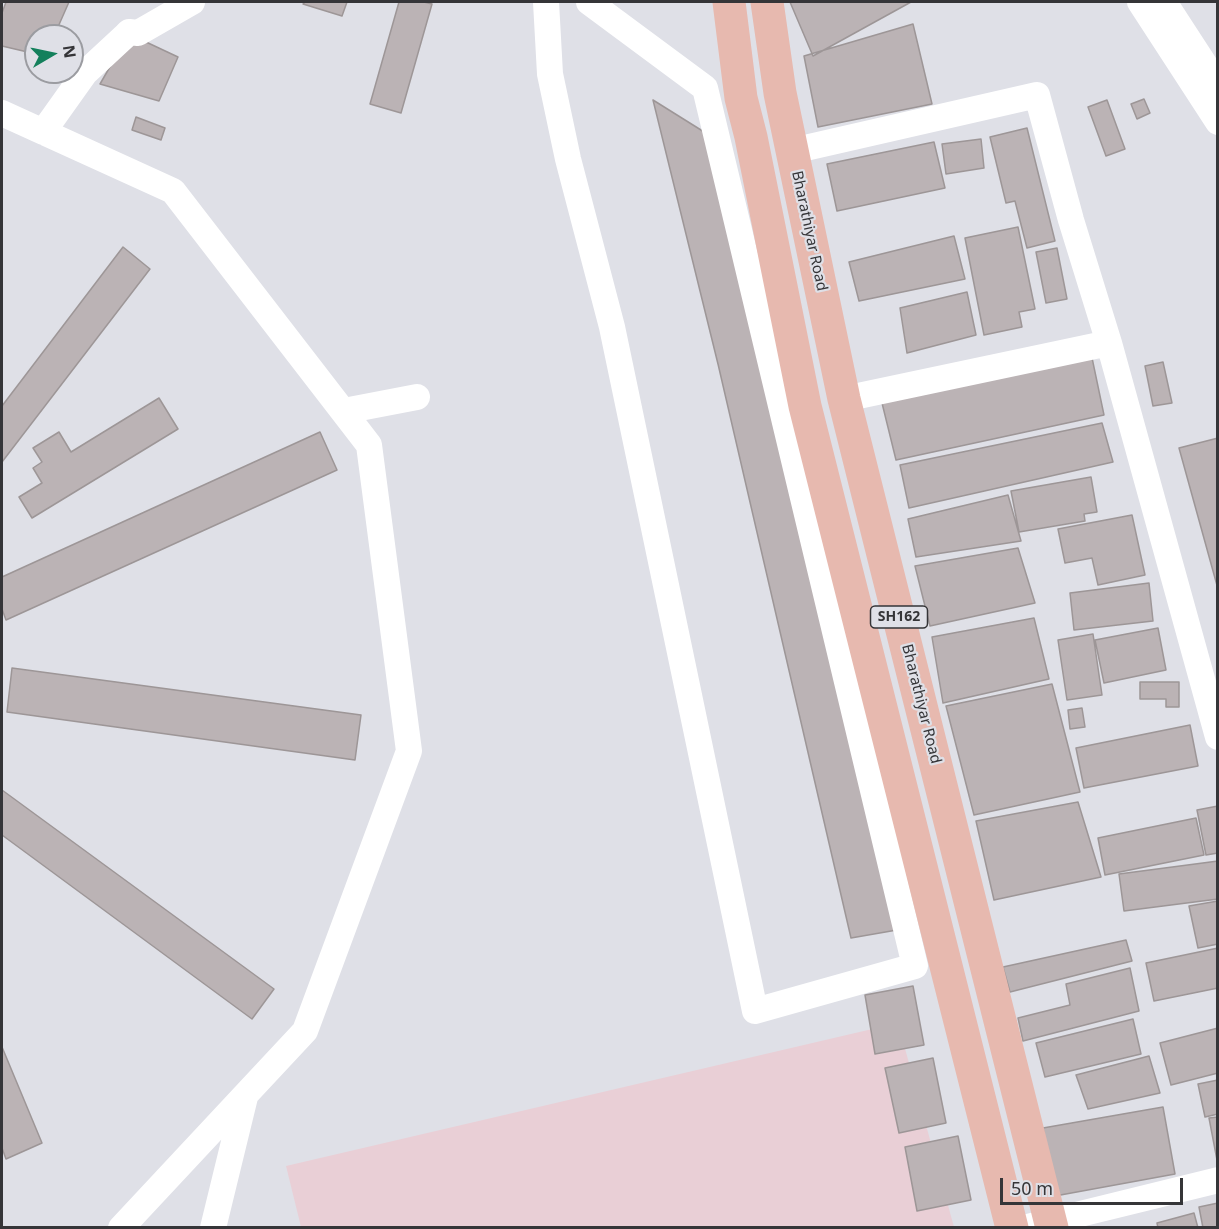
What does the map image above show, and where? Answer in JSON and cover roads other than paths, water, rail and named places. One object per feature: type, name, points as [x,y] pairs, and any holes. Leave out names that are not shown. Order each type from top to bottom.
[{"type":"main road","name":"SH162","points":[[729,2],[741,98],[751,137],[805,406],[1012,1227]]},
{"type":"main road","name":"Bharathiyar Road","points":[[767,2],[780,93],[844,399],[1042,1225]]},
{"type":"street","points":[[43,132],[85,73],[129,32],[138,33],[192,2]]},
{"type":"street","points":[[546,2],[550,74],[568,159],[612,327],[755,1011],[915,966],[705,88],[590,2]]},
{"type":"street","points":[[1140,2],[1218,122]]},
{"type":"street","points":[[1164,2],[1218,85]]},
{"type":"street","points":[[792,151],[1037,95],[1071,219],[1109,343],[1218,737]]},
{"type":"street","points":[[2,114],[173,191],[369,444],[409,752],[305,1031],[121,1227]]},
{"type":"street","points":[[844,399],[1109,343]]},
{"type":"street","points":[[344,411],[417,397]]},
{"type":"street","points":[[213,1227],[245,1096]]},
{"type":"street","points":[[1042,1225],[1218,1180]]}]
